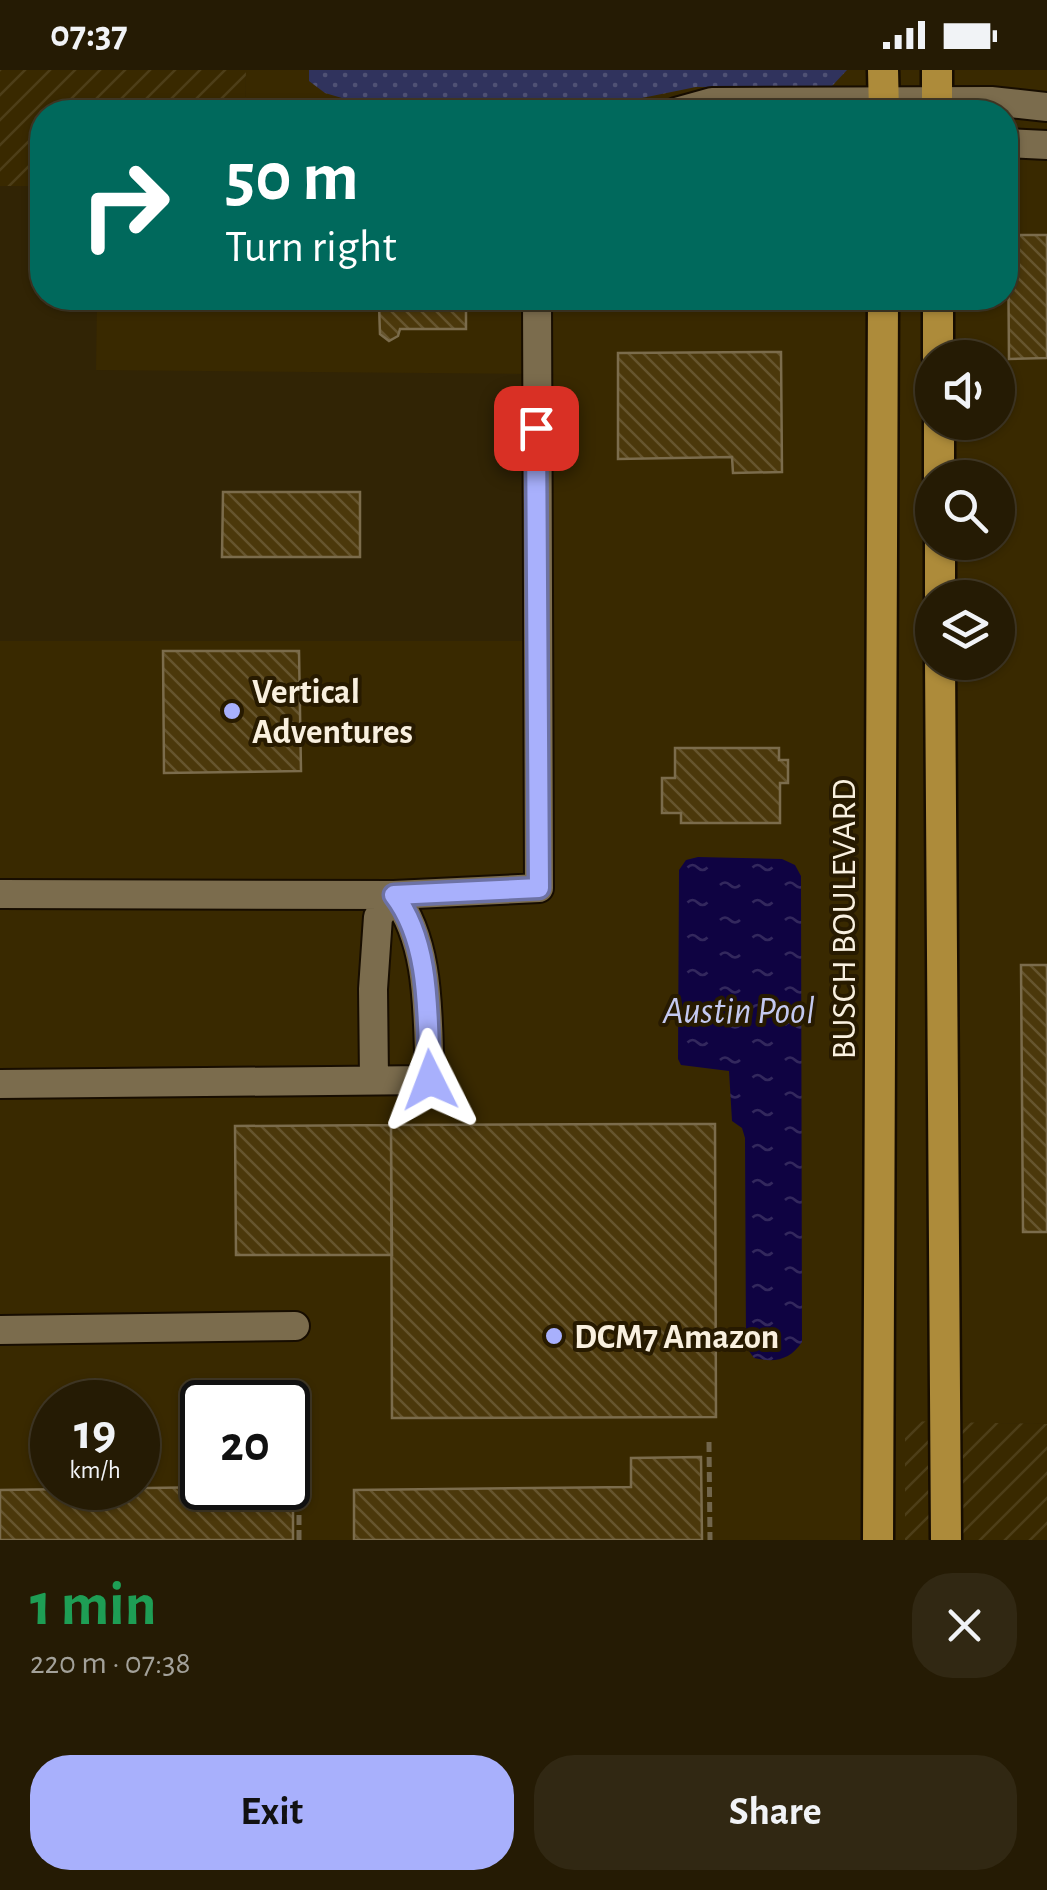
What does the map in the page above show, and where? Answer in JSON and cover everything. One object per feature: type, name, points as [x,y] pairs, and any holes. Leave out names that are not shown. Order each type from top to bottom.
[{"type":"main road","points":[[937,70],[937,100]]},
{"type":"main road","name":"BUSCH BOULEVARD","points":[[878,1540],[883,310]]},
{"type":"main road","points":[[938,310],[938,340]]},
{"type":"main road","points":[[940,680],[946,1540]]},
{"type":"street","points":[[755,100],[883,94],[908,100]]},
{"type":"street","points":[[1018,104],[1047,107]]},
{"type":"street","points":[[1018,143],[1047,145]]},
{"type":"street","points":[[0,894],[394,895],[539,888],[536,310]]},
{"type":"street","points":[[374,1080],[373,988],[378,917],[394,895]]},
{"type":"street","points":[[0,1084],[430,1080],[425,982],[408,914],[394,895]]},
{"type":"street","points":[[0,1330],[295,1326]]},
{"type":"path","points":[[708,1442],[710,1540]]},
{"type":"path","points":[[299,1510],[299,1540]]},
{"type":"shaded area","points":[[0,70],[246,70],[245,100],[30,100],[30,186],[0,186]]},
{"type":"shaded area","points":[[246,70],[1047,70],[1047,1424],[906,1422],[905,1540],[0,1540],[0,641],[537,641],[536,374],[96,370],[97,310],[1018,310],[1018,100],[245,100]]},
{"type":"shaded area","points":[[309,70],[847,70],[832,86],[696,87],[642,98],[349,100],[325,93],[309,81]]},
{"type":"shaded area","points":[[905,1421],[1047,1424],[1047,1540],[905,1540]]},
{"type":"water","name":"Austin Pool","points":[[782,859],[795,865],[801,876],[802,1342],[792,1353],[775,1360],[754,1358],[746,1347],[745,1138],[742,1128],[732,1121],[729,1071],[681,1065],[678,1059],[679,870],[686,860]]},
{"type":"building","points":[[1018,235],[1047,235],[1047,358],[1015,359],[1015,340],[1009,340],[1009,310],[1018,310]]},
{"type":"building","points":[[379,310],[466,310],[466,329],[400,329],[398,336],[389,341],[380,334]]},
{"type":"building","points":[[781,352],[782,472],[733,473],[732,457],[618,459],[618,353]]},
{"type":"building","points":[[223,492],[360,492],[360,557],[222,557]]},
{"type":"building","name":"Vertical Adventures","points":[[163,651],[299,651],[301,771],[164,773]]},
{"type":"building","points":[[675,748],[779,748],[779,760],[788,760],[788,783],[780,783],[780,823],[681,823],[681,813],[662,813],[662,778],[675,778]]},
{"type":"building","points":[[1021,965],[1047,965],[1047,1232],[1023,1232]]},
{"type":"building","name":"DCM7 Amazon","points":[[715,1124],[716,1417],[392,1418],[391,1125]]},
{"type":"building","points":[[391,1125],[392,1255],[236,1255],[235,1126]]},
{"type":"building","points":[[701,1457],[702,1540],[354,1540],[354,1490],[631,1487],[631,1458]]},
{"type":"building","points":[[160,1488],[180,1488],[180,1510],[293,1510],[293,1540],[0,1540],[0,1490],[30,1490],[30,1510],[160,1510]]},
{"type":"place","name":"Vertical Adventures","points":[[232,711]]},
{"type":"place","name":"DCM7 Amazon","points":[[554,1336]]},
{"type":"route","points":[[430,1080],[425,982],[408,914],[394,895],[539,888],[536,428]]}]
